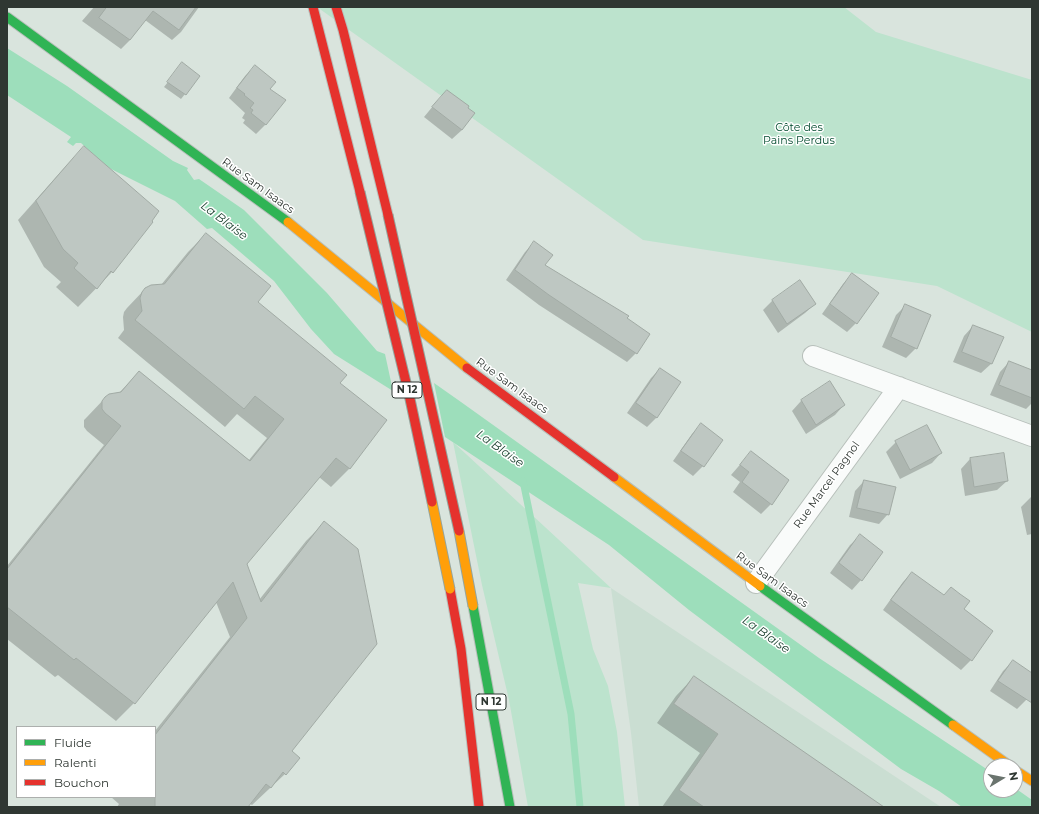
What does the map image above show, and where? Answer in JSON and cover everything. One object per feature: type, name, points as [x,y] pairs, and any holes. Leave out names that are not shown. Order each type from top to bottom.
[{"type":"main road","name":"N 12","points":[[313,7],[360,192],[411,406],[450,588],[461,649],[479,807]]},
{"type":"main road","name":"N 12","points":[[336,7],[343,30],[388,215],[455,512],[510,807]]},
{"type":"main road","name":"Rue Sam Isaacs","points":[[7,17],[298,230],[473,373],[662,511],[756,584],[999,758]]},
{"type":"main road","points":[[1023,775],[1032,781]]},
{"type":"street","points":[[813,356],[1032,436]]},
{"type":"street","name":"Rue Marcel Pagnol","points":[[756,584],[899,387]]},
{"type":"shaded area","points":[[611,588],[941,807],[639,807],[631,733]]},
{"type":"green space","name":"Côte des Pains Perdus","points":[[317,7],[844,7],[876,32],[1032,80],[1032,332],[937,286],[643,240]]},
{"type":"green space","points":[[453,442],[611,588],[578,583],[593,649],[608,686],[617,732],[625,807],[528,807],[509,700],[482,585]]},
{"type":"water","name":"La Blaise","points":[[7,48],[67,86],[173,161],[188,168],[187,170],[194,180],[199,179],[244,210],[327,293],[377,351],[385,354],[393,391],[334,354],[311,329],[274,281],[212,228],[207,229],[175,201],[107,167],[81,143],[76,143],[73,146],[67,142],[71,137],[7,95]]},
{"type":"water","name":"La Blaise","points":[[434,383],[819,658],[983,767],[983,798],[1023,798],[1023,794],[1032,800],[1032,807],[962,807],[939,791],[901,769],[689,610],[609,545],[445,437]]},
{"type":"building","points":[[107,7],[196,7],[179,30],[153,11],[130,40],[99,18]]},
{"type":"building","points":[[182,62],[200,76],[186,95],[167,82]]},
{"type":"building","points":[[255,65],[276,82],[270,89],[286,100],[266,125],[251,113],[253,110],[250,108],[254,103],[237,88]]},
{"type":"building","points":[[447,90],[469,106],[468,108],[475,113],[462,130],[432,107]]},
{"type":"building","points":[[84,146],[159,211],[152,221],[153,222],[113,273],[111,271],[97,289],[74,268],[78,263],[63,249],[36,201]]},
{"type":"building","points":[[206,233],[271,286],[258,302],[347,375],[340,383],[387,420],[350,469],[336,458],[247,564],[261,602],[324,521],[358,549],[377,644],[292,751],[300,758],[286,775],[283,772],[271,788],[266,784],[248,807],[155,807],[156,734],[247,618],[233,582],[135,704],[76,658],[74,660],[7,607],[7,569],[121,426],[105,413],[102,409],[102,401],[109,394],[121,392],[139,371],[250,461],[284,419],[255,396],[244,409],[135,320],[142,311],[140,298],[145,288],[151,285],[164,284]]},
{"type":"building","points":[[534,241],[553,255],[545,265],[629,316],[627,318],[650,334],[637,354],[549,295],[515,270]]},
{"type":"building","points":[[852,273],[879,293],[857,324],[830,304]]},
{"type":"building","points":[[800,280],[816,304],[787,324],[772,300]]},
{"type":"building","points":[[905,304],[931,315],[917,349],[891,337]]},
{"type":"building","points":[[973,325],[1004,337],[992,364],[962,352]]},
{"type":"building","points":[[1009,361],[1032,370],[1032,398],[999,385]]},
{"type":"building","points":[[660,368],[681,382],[657,418],[636,403]]},
{"type":"building","points":[[830,381],[845,405],[816,425],[801,400]]},
{"type":"building","points":[[701,423],[723,440],[704,467],[681,451]]},
{"type":"building","points":[[927,425],[942,453],[910,470],[895,441]]},
{"type":"building","points":[[751,451],[789,480],[772,505],[742,482],[749,472],[740,465]]},
{"type":"building","points":[[1004,453],[1008,481],[974,487],[970,458]]},
{"type":"building","points":[[864,480],[896,487],[889,515],[857,508]]},
{"type":"building","points":[[860,534],[883,552],[862,581],[839,563]]},
{"type":"building","points":[[912,572],[944,595],[951,587],[970,601],[964,609],[993,631],[972,661],[891,600]]},
{"type":"building","points":[[1013,660],[1032,673],[1032,703],[998,681]]},
{"type":"building","points":[[694,676],[884,807],[704,807],[679,790],[718,734],[674,704]]},
{"type":"waterway","points":[[523,481],[571,714],[580,807]]},
{"type":"traffic: fast","points":[[7,17],[288,222]]},
{"type":"traffic: fast","points":[[760,586],[953,725]]},
{"type":"traffic: fast","points":[[473,606],[510,807]]},
{"type":"traffic: slow","points":[[288,222],[467,368]]},
{"type":"traffic: slow","points":[[614,477],[760,586]]},
{"type":"traffic: slow","points":[[432,502],[450,589]]},
{"type":"traffic: slow","points":[[459,531],[473,606]]},
{"type":"traffic: slow","points":[[953,725],[999,758]]},
{"type":"traffic: slow","points":[[1023,775],[1032,781]]},
{"type":"traffic: jam","points":[[313,7],[360,192]]},
{"type":"traffic: jam","points":[[336,7],[343,30],[388,215]]},
{"type":"traffic: jam","points":[[360,192],[410,399],[432,502]]},
{"type":"traffic: jam","points":[[388,215],[459,531]]},
{"type":"traffic: jam","points":[[467,368],[614,477]]},
{"type":"traffic: jam","points":[[450,589],[461,649],[479,807]]}]
